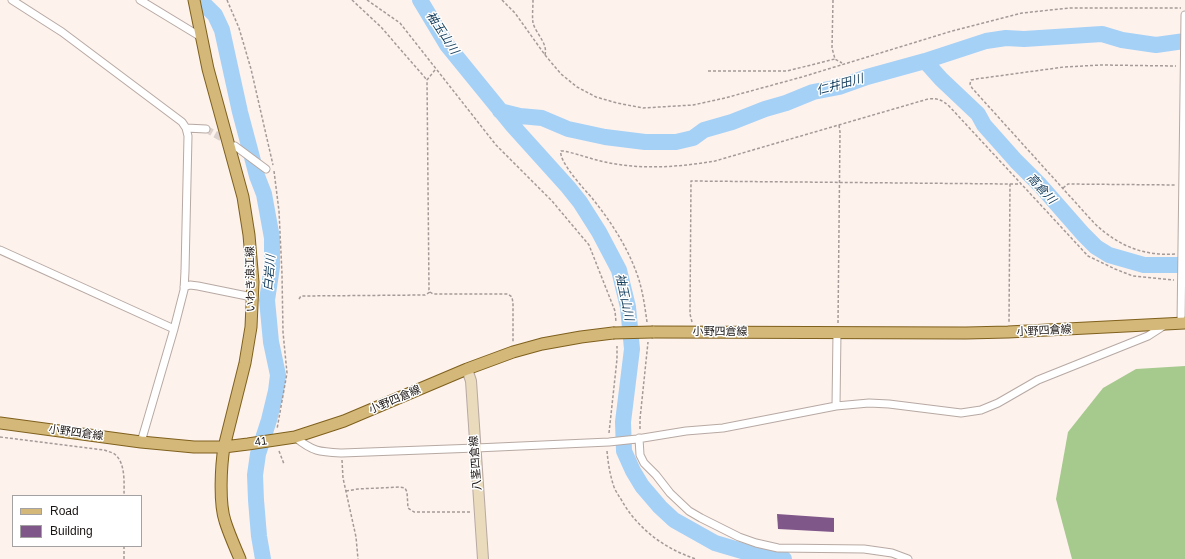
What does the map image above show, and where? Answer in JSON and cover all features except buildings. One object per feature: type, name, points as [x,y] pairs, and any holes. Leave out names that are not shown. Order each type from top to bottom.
[{"type":"main road","name":"いわき浪江線","points":[[194,0],[208,68],[244,197],[250,235],[253,282],[251,327],[245,363],[224,447],[221,495],[224,520],[240,559]]},
{"type":"main road","name":"小野四倉線","points":[[273,440],[295,437],[344,422],[467,368],[513,352],[542,344],[614,330],[650,332],[837,333],[1008,332],[1183,323]]},
{"type":"main road","name":"八茎四倉線","points":[[467,368],[471,381],[483,559]]},
{"type":"main road","name":"小野四倉線","points":[[0,423],[142,442],[194,447],[224,447],[248,444]]},
{"type":"main road","name":"41","points":[[248,444],[273,440]]},
{"type":"street","points":[[12,0],[62,32],[182,122],[186,128],[188,136],[186,271],[184,287],[174,329],[142,442]]},
{"type":"street","points":[[140,0],[200,33]]},
{"type":"street","points":[[1183,323],[1181,280],[1185,15]]},
{"type":"street","points":[[186,128],[206,129]]},
{"type":"street","points":[[235,146],[266,169]]},
{"type":"street","points":[[0,250],[174,329]]},
{"type":"street","points":[[184,287],[198,286],[252,297]]},
{"type":"street","points":[[295,437],[306,446],[315,450],[342,453],[608,442],[638,439],[686,431],[723,428],[836,406],[870,403],[961,413],[981,410],[998,404],[1038,380],[1148,336],[1166,324]]},
{"type":"street","points":[[836,406],[837,333]]},
{"type":"street","points":[[638,439],[640,454],[644,464],[656,475],[670,493],[689,511],[739,537],[778,548],[864,549],[892,553],[908,559]]},
{"type":"path","points":[[227,0],[239,28],[251,69],[273,161],[280,211],[283,332],[287,373],[277,429]]},
{"type":"path","points":[[352,0],[381,27],[427,80]]},
{"type":"path","points":[[367,0],[400,24],[496,145],[552,201],[589,245],[615,311],[614,330]]},
{"type":"path","points":[[502,0],[515,13],[545,55],[561,74],[577,87],[596,97],[643,108],[693,106],[725,98],[952,31],[1022,13],[1070,8],[1185,8]]},
{"type":"path","points":[[533,0],[534,24],[544,44],[546,51],[545,55]]},
{"type":"path","points":[[833,0],[832,48],[835,59]]},
{"type":"path","points":[[708,71],[787,71],[835,59],[844,64]]},
{"type":"path","points":[[1182,254],[1164,255],[1139,251],[1123,245],[1106,235],[970,84],[971,80],[976,78],[1064,67],[1108,65],[1184,66]]},
{"type":"path","points":[[430,292],[428,282],[427,80],[435,69]]},
{"type":"path","points":[[638,439],[650,332],[639,280],[625,245],[608,218],[561,159],[561,151],[629,166],[660,166],[715,161],[928,99],[937,98],[949,106],[1088,256],[1114,269],[1133,276],[1162,280],[1181,280]]},
{"type":"path","points":[[837,333],[840,132],[838,125]]},
{"type":"path","points":[[692,332],[690,314],[691,181],[1021,184]]},
{"type":"path","points":[[1008,332],[1010,184]]},
{"type":"path","points":[[1063,188],[1068,184],[1182,185]]},
{"type":"path","points":[[299,299],[301,296],[425,295],[430,292]]},
{"type":"path","points":[[430,292],[432,294],[508,294],[512,297],[513,303],[513,352]]},
{"type":"path","points":[[617,346],[617,359],[608,442],[609,470],[615,488],[624,505],[634,519],[649,533],[663,544],[682,554],[696,559]]},
{"type":"path","points":[[0,437],[104,450],[112,453],[118,457],[121,464],[124,478],[124,495]]},
{"type":"path","points":[[279,451],[284,464]]},
{"type":"path","points":[[342,453],[343,478],[356,537],[358,559]]},
{"type":"path","points":[[346,491],[399,486],[405,488],[407,492],[408,508],[414,512],[480,511]]},
{"type":"path","points":[[124,547],[124,559]]},
{"type":"green space","points":[[1185,366],[1185,559],[1072,559],[1056,499],[1068,432],[1103,388],[1136,369]]},
{"type":"waterway","name":"白岩川","points":[[196,0],[205,5],[215,15],[222,30],[240,112],[257,176],[264,194],[272,238],[272,267],[267,300],[271,342],[278,375],[269,420],[258,454],[255,475],[259,536],[263,559]]},
{"type":"waterway","name":"袖玉山川","points":[[420,0],[447,45],[513,126],[580,202],[599,232],[619,270],[628,307],[632,349],[623,422],[624,451],[642,486],[660,507],[674,520],[715,543],[752,554],[784,559]]},
{"type":"waterway","name":"仁井田川","points":[[500,111],[520,116],[542,118],[568,129],[605,137],[645,142],[676,142],[693,138],[704,130],[732,122],[813,92],[839,87],[986,41],[1006,38],[1024,39],[1102,34],[1122,40],[1156,45],[1185,41]]},
{"type":"waterway","name":"高倉川","points":[[925,61],[941,79],[978,114],[984,125],[1096,247],[1109,255],[1144,265],[1185,265]]},
{"type":"tunnel","points":[[206,129],[229,142]]}]
